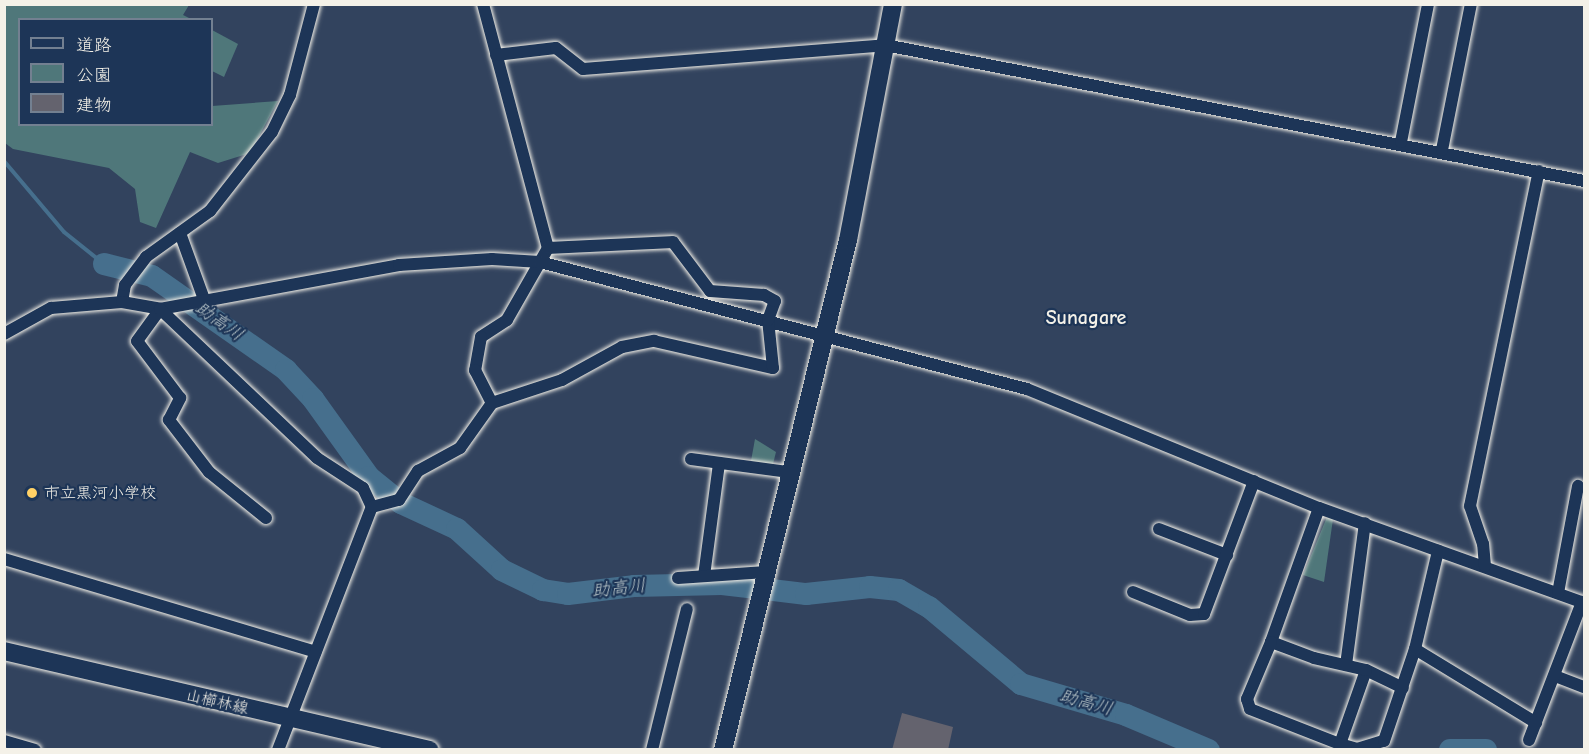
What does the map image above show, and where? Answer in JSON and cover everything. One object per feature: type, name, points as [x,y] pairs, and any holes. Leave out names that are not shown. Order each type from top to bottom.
[{"type":"street","points":[[122,302],[125,285],[146,257],[210,211],[272,132],[290,95],[314,4]]},
{"type":"street","points":[[483,4],[548,248],[507,320],[481,337],[475,370],[492,403]]},
{"type":"street","points":[[723,750],[789,472],[848,240],[893,4]]},
{"type":"street","points":[[1401,142],[1428,4]]},
{"type":"street","points":[[1442,150],[1471,4]]},
{"type":"street","points":[[496,55],[556,48],[584,69],[885,45],[1401,142],[1584,181]]},
{"type":"street","points":[[1485,566],[1483,544],[1470,506],[1539,171]]},
{"type":"street","points":[[180,233],[205,302]]},
{"type":"street","points":[[372,507],[399,500],[418,471],[460,448],[492,403],[562,380],[622,347],[654,341],[772,368],[768,320],[772,298],[710,291],[673,242],[548,248]]},
{"type":"street","points":[[4,334],[51,308],[122,302],[160,309],[399,265],[492,259],[540,262],[768,320],[824,340],[1027,389],[1319,508],[1583,603],[1529,740]]},
{"type":"street","points":[[160,309],[317,458],[363,488],[372,507],[288,718],[278,750]]},
{"type":"street","points":[[160,309],[137,341],[180,398],[169,420],[209,472],[266,518]]},
{"type":"street","points":[[691,459],[789,472]]},
{"type":"street","points":[[704,576],[718,463]]},
{"type":"street","points":[[1133,592],[1190,615],[1204,614],[1254,481]]},
{"type":"street","points":[[1558,593],[1578,486]]},
{"type":"street","points":[[1319,508],[1271,642],[1247,699],[1250,709],[1340,744],[1357,749],[1384,741],[1415,649],[1438,551]]},
{"type":"street","points":[[1346,665],[1365,523]]},
{"type":"street","points":[[1159,529],[1227,555]]},
{"type":"street","points":[[4,559],[315,652]]},
{"type":"street","points":[[678,578],[765,576]]},
{"type":"street","points":[[652,750],[687,609]]},
{"type":"street","points":[[1271,642],[1366,670],[1403,688]]},
{"type":"street","points":[[1415,649],[1536,723]]},
{"type":"street","name":"山櫛林線","points":[[4,651],[430,750]]},
{"type":"street","points":[[1340,744],[1366,670]]},
{"type":"street","points":[[1555,676],[1584,687]]},
{"type":"street","points":[[4,741],[35,750]]},
{"type":"green space","points":[[5,5],[189,5],[183,15],[189,18],[18,18],[18,126],[213,126],[213,106],[278,101],[250,153],[218,163],[190,152],[156,228],[140,222],[135,189],[109,168],[13,149],[5,143]]},
{"type":"green space","points":[[213,31],[238,44],[224,77],[213,72]]},
{"type":"green space","points":[[755,439],[776,452],[773,464],[751,461]]},
{"type":"green space","points":[[1327,517],[1333,519],[1324,582],[1303,575]]},
{"type":"building","points":[[902,713],[953,727],[948,750],[892,750]]},
{"type":"waterway","points":[[4,161],[64,232],[104,264]]},
{"type":"waterway","name":"助高川","points":[[104,264],[152,276],[286,370],[313,399],[369,477],[401,503],[457,529],[502,570],[543,590],[568,594],[634,586],[722,584],[806,594],[870,587],[899,590],[929,607],[1021,684],[1126,715],[1209,750]]},
{"type":"waterway","name":"助高川","points":[[1450,750],[1486,750]]},
{"type":"place","name":"市立黒河小学校","points":[[32,493]]},
{"type":"district","name":"Sunagare","points":[[1086,317]]}]
